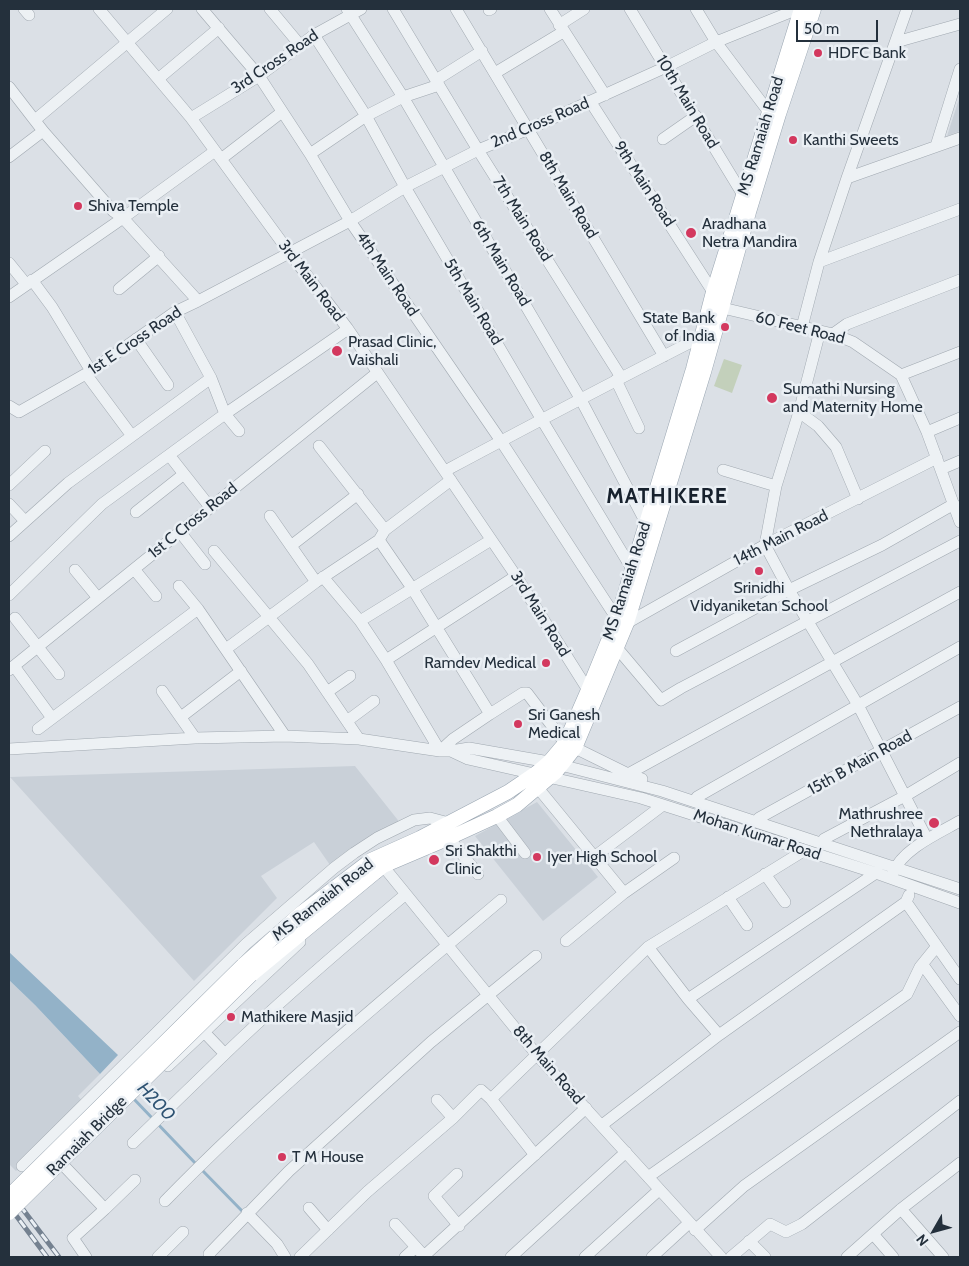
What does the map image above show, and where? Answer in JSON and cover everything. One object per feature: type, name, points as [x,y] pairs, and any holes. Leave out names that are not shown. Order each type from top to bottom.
[{"type":"main road","name":"MS Ramaiah Road","points":[[247,970],[383,866],[449,838],[517,805],[563,765],[588,690],[622,621],[715,302],[743,195],[799,9]]},
{"type":"main road","name":"MS Ramaiah Road","points":[[247,970],[301,913],[371,860],[508,792],[570,746],[617,648],[632,569],[703,336],[814,9]]},
{"type":"main road","name":"Ramaiah Bridge","points":[[9,1196],[247,970]]},
{"type":"main road","name":"Ramaiah Bridge","points":[[9,1218],[247,970]]},
{"type":"street","name":"3rd Main Road","points":[[99,9],[191,118],[348,329],[516,576],[588,690]]},
{"type":"street","points":[[35,120],[167,9]]},
{"type":"street","name":"4th Main Road","points":[[202,9],[259,76],[310,154],[350,221],[622,621]]},
{"type":"street","points":[[270,9],[300,44]]},
{"type":"street","name":"7th Main Road","points":[[393,9],[619,379],[639,428]]},
{"type":"street","name":"8th Main Road","points":[[456,9],[664,356]]},
{"type":"street","points":[[550,9],[605,95]]},
{"type":"street","points":[[496,73],[561,28],[584,9]]},
{"type":"street","name":"10th Main Road","points":[[630,9],[743,195]]},
{"type":"street","points":[[696,9],[716,42],[768,111]]},
{"type":"street","name":"2nd Cross Road","points":[[289,252],[350,221],[405,188],[478,150],[666,68],[772,13],[799,9]]},
{"type":"street","points":[[802,327],[818,262],[907,9]]},
{"type":"street","name":"3rd Cross Road","points":[[191,118],[259,76],[300,44],[353,10]]},
{"type":"street","name":"6th Main Road","points":[[353,10],[580,398],[646,523]]},
{"type":"street","points":[[896,42],[960,24]]},
{"type":"street","points":[[158,79],[219,28]]},
{"type":"street","name":"5th Main Road","points":[[314,35],[366,116],[405,188],[632,569]]},
{"type":"street","points":[[310,154],[366,116],[403,97],[437,83],[482,51]]},
{"type":"street","points":[[936,146],[960,69]]},
{"type":"street","points":[[9,87],[43,131],[113,211],[123,218],[159,256],[198,301]]},
{"type":"street","name":"9th Main Road","points":[[590,102],[715,302]]},
{"type":"street","points":[[9,297],[282,112]]},
{"type":"street","points":[[663,139],[696,116]]},
{"type":"street","points":[[9,157],[43,131]]},
{"type":"street","points":[[847,178],[960,138]]},
{"type":"street","points":[[818,262],[960,209]]},
{"type":"street","name":"1st E Cross Road","points":[[9,406],[19,412],[88,373],[175,312],[289,252]]},
{"type":"street","points":[[119,288],[159,256]]},
{"type":"street","points":[[9,263],[52,307],[88,373],[132,436]]},
{"type":"street","points":[[833,334],[846,324],[960,280]]},
{"type":"street","name":"60 Feet Road","points":[[715,302],[833,334],[854,342],[901,375]]},
{"type":"street","points":[[175,312],[211,378],[225,414],[239,431]]},
{"type":"street","points":[[9,595],[102,504],[225,414],[348,329]]},
{"type":"street","points":[[820,331],[776,486],[765,545],[789,590],[858,705],[927,838]]},
{"type":"street","points":[[226,649],[382,535],[448,475],[501,441],[580,398],[703,336]]},
{"type":"street","points":[[136,340],[168,384]]},
{"type":"street","points":[[960,352],[901,375],[927,432],[960,519]]},
{"type":"street","name":"1st C Cross Road","points":[[11,668],[377,372]]},
{"type":"street","points":[[9,536],[24,520],[68,483],[211,378]]},
{"type":"street","points":[[798,412],[818,426],[836,447],[858,499]]},
{"type":"street","points":[[927,432],[960,418]]},
{"type":"street","points":[[319,446],[358,494],[412,588],[490,714]]},
{"type":"street","points":[[9,485],[45,451]]},
{"type":"street","points":[[169,455],[210,507]]},
{"type":"street","name":"14th Main Road","points":[[622,621],[765,545],[858,499],[939,464],[960,461]]},
{"type":"street","points":[[722,470],[776,486]]},
{"type":"street","points":[[136,512],[184,474]]},
{"type":"street","points":[[292,545],[358,494]]},
{"type":"street","points":[[9,504],[24,520]]},
{"type":"street","points":[[676,651],[789,590],[882,545],[954,504]]},
{"type":"street","points":[[270,516],[320,579],[360,621],[446,751]]},
{"type":"street","points":[[180,532],[205,564]]},
{"type":"street","points":[[360,621],[491,540]]},
{"type":"street","points":[[617,648],[661,700],[807,620],[960,541]]},
{"type":"street","points":[[214,551],[308,664],[359,739]]},
{"type":"street","points":[[134,569],[156,596]]},
{"type":"street","points":[[75,570],[98,598]]},
{"type":"street","points":[[386,660],[516,576]]},
{"type":"street","points":[[180,586],[286,736]]},
{"type":"street","points":[[628,774],[960,592]]},
{"type":"street","points":[[38,729],[198,609]]},
{"type":"street","points":[[15,618],[59,674]]},
{"type":"street","points":[[697,797],[960,647]]},
{"type":"street","points":[[11,668],[52,718]]},
{"type":"street","points":[[181,717],[241,671]]},
{"type":"street","points":[[327,692],[350,676]]},
{"type":"street","points":[[162,691],[195,738]]},
{"type":"street","points":[[446,751],[453,739],[490,714],[527,693],[570,746],[628,774],[824,839],[919,873],[958,883]]},
{"type":"street","points":[[347,721],[374,701]]},
{"type":"street","name":"15th B Main Road","points":[[759,818],[960,707]]},
{"type":"street","points":[[9,749],[195,738],[286,736],[359,739],[446,751],[530,777],[624,894]]},
{"type":"street","points":[[446,751],[469,748],[563,765],[662,791],[896,865]]},
{"type":"street","points":[[824,839],[960,764]]},
{"type":"street","name":"Mohan Kumar Road","points":[[530,777],[551,777],[641,798],[876,873],[958,905]]},
{"type":"street","points":[[594,857],[663,805]]},
{"type":"street","points":[[497,816],[525,853]]},
{"type":"street","points":[[22,1166],[246,944],[354,853],[377,838],[414,820],[430,818],[449,822]]},
{"type":"street","points":[[891,879],[896,865],[927,838],[960,821]]},
{"type":"street","points":[[449,838],[478,874]]},
{"type":"street","points":[[491,1099],[648,947],[804,850]]},
{"type":"street","points":[[566,942],[624,894],[674,858]]},
{"type":"street","name":"8th Main Road","points":[[383,866],[538,1055],[721,1257]]},
{"type":"street","name":"MS Ramaiah Road","points":[[40,1190],[244,994],[338,907],[375,876],[383,866]]},
{"type":"street","points":[[688,999],[876,873]]},
{"type":"street","points":[[602,1125],[719,1035],[906,902],[919,873]]},
{"type":"street","points":[[765,874],[785,902]]},
{"type":"street","points":[[133,1143],[324,962],[406,894]]},
{"type":"street","points":[[728,897],[747,925]]},
{"type":"street","points":[[165,1201],[200,1165],[306,1066],[501,900]]},
{"type":"street","points":[[906,902],[960,979]]},
{"type":"street","points":[[648,1178],[907,994],[923,964],[937,946]]},
{"type":"street","points":[[648,947],[688,999],[719,1035]]},
{"type":"street","points":[[209,1254],[289,1171],[431,1042],[536,956]]},
{"type":"street","points":[[923,964],[960,1016]]},
{"type":"street","points":[[221,969],[244,994]]},
{"type":"street","points":[[204,1032],[225,1054]]},
{"type":"street","points":[[652,1257],[744,1186],[960,1032]]},
{"type":"street","points":[[300,1257],[366,1192],[453,1118],[482,1090],[535,1155]]},
{"type":"street","points":[[437,1100],[453,1118]]},
{"type":"street","points":[[731,1257],[770,1224],[786,1232],[802,1224],[960,1100]]},
{"type":"street","points":[[395,1224],[425,1257],[586,1108]]},
{"type":"street","points":[[71,1118],[92,1140]]},
{"type":"street","points":[[510,1257],[626,1152]]},
{"type":"street","points":[[847,1257],[901,1209],[960,1162]]},
{"type":"street","points":[[65,1167],[105,1209]]},
{"type":"street","points":[[457,1174],[434,1196],[459,1226]]},
{"type":"street","points":[[86,1257],[73,1238],[135,1180]]},
{"type":"street","points":[[585,1257],[660,1190]]},
{"type":"street","points":[[309,1208],[328,1230]]},
{"type":"street","points":[[901,1209],[943,1257]]},
{"type":"street","points":[[247,1214],[278,1244],[284,1257]]},
{"type":"street","points":[[158,1257],[183,1232]]},
{"type":"street","points":[[873,1234],[893,1257]]},
{"type":"street","points":[[750,1241],[765,1257]]},
{"type":"street","points":[[405,1257],[416,1247]]},
{"type":"shaded area","points":[[960,96],[960,131],[947,136]]},
{"type":"shaded area","points":[[355,766],[401,824],[330,865],[314,842],[261,876],[277,898],[194,981],[10,777]]},
{"type":"shaded area","name":"Iyer High School","points":[[537,802],[598,877],[543,921],[475,836]]},
{"type":"shaded area","points":[[9,980],[100,1074],[78,1096],[84,1103],[16,1171],[9,1164]]},
{"type":"green space","points":[[724,359],[742,365],[732,393],[714,386]]},
{"type":"water","points":[[9,952],[118,1055],[100,1074],[9,980]]},
{"type":"waterway","name":"H200","points":[[132,1097],[197,1165]]},
{"type":"waterway","name":"H200","points":[[201,1169],[244,1213]]},
{"type":"railway","points":[[9,1191],[59,1257]]},
{"type":"railway","points":[[9,1206],[47,1257]]},
{"type":"place","name":"HDFC Bank","points":[[818,53]]},
{"type":"place","name":"Kanthi Sweets","points":[[793,140]]},
{"type":"place","name":"Shiva Temple","points":[[78,206]]},
{"type":"place","name":"Aradhana Netra Mandira","points":[[691,233]]},
{"type":"place","name":"State Bank of India","points":[[725,327]]},
{"type":"place","name":"Prasad Clinic, Vaishali","points":[[337,351]]},
{"type":"place","name":"Sumathi Nursing and Maternity Home","points":[[772,398]]},
{"type":"place","name":"Srinidhi Vidyaniketan School","points":[[759,571]]},
{"type":"place","name":"Ramdev Medical","points":[[546,663]]},
{"type":"place","name":"Sri Ganesh Medical","points":[[518,724]]},
{"type":"place","name":"Mathrushree Nethralaya","points":[[934,823]]},
{"type":"place","name":"Iyer High School","points":[[537,857]]},
{"type":"place","name":"Sri Shakthi Clinic","points":[[434,860]]},
{"type":"place","name":"Mathikere Masjid","points":[[231,1017]]},
{"type":"place","name":"T M House","points":[[282,1157]]},
{"type":"district","name":"MATHIKERE","points":[[667,497]]}]
